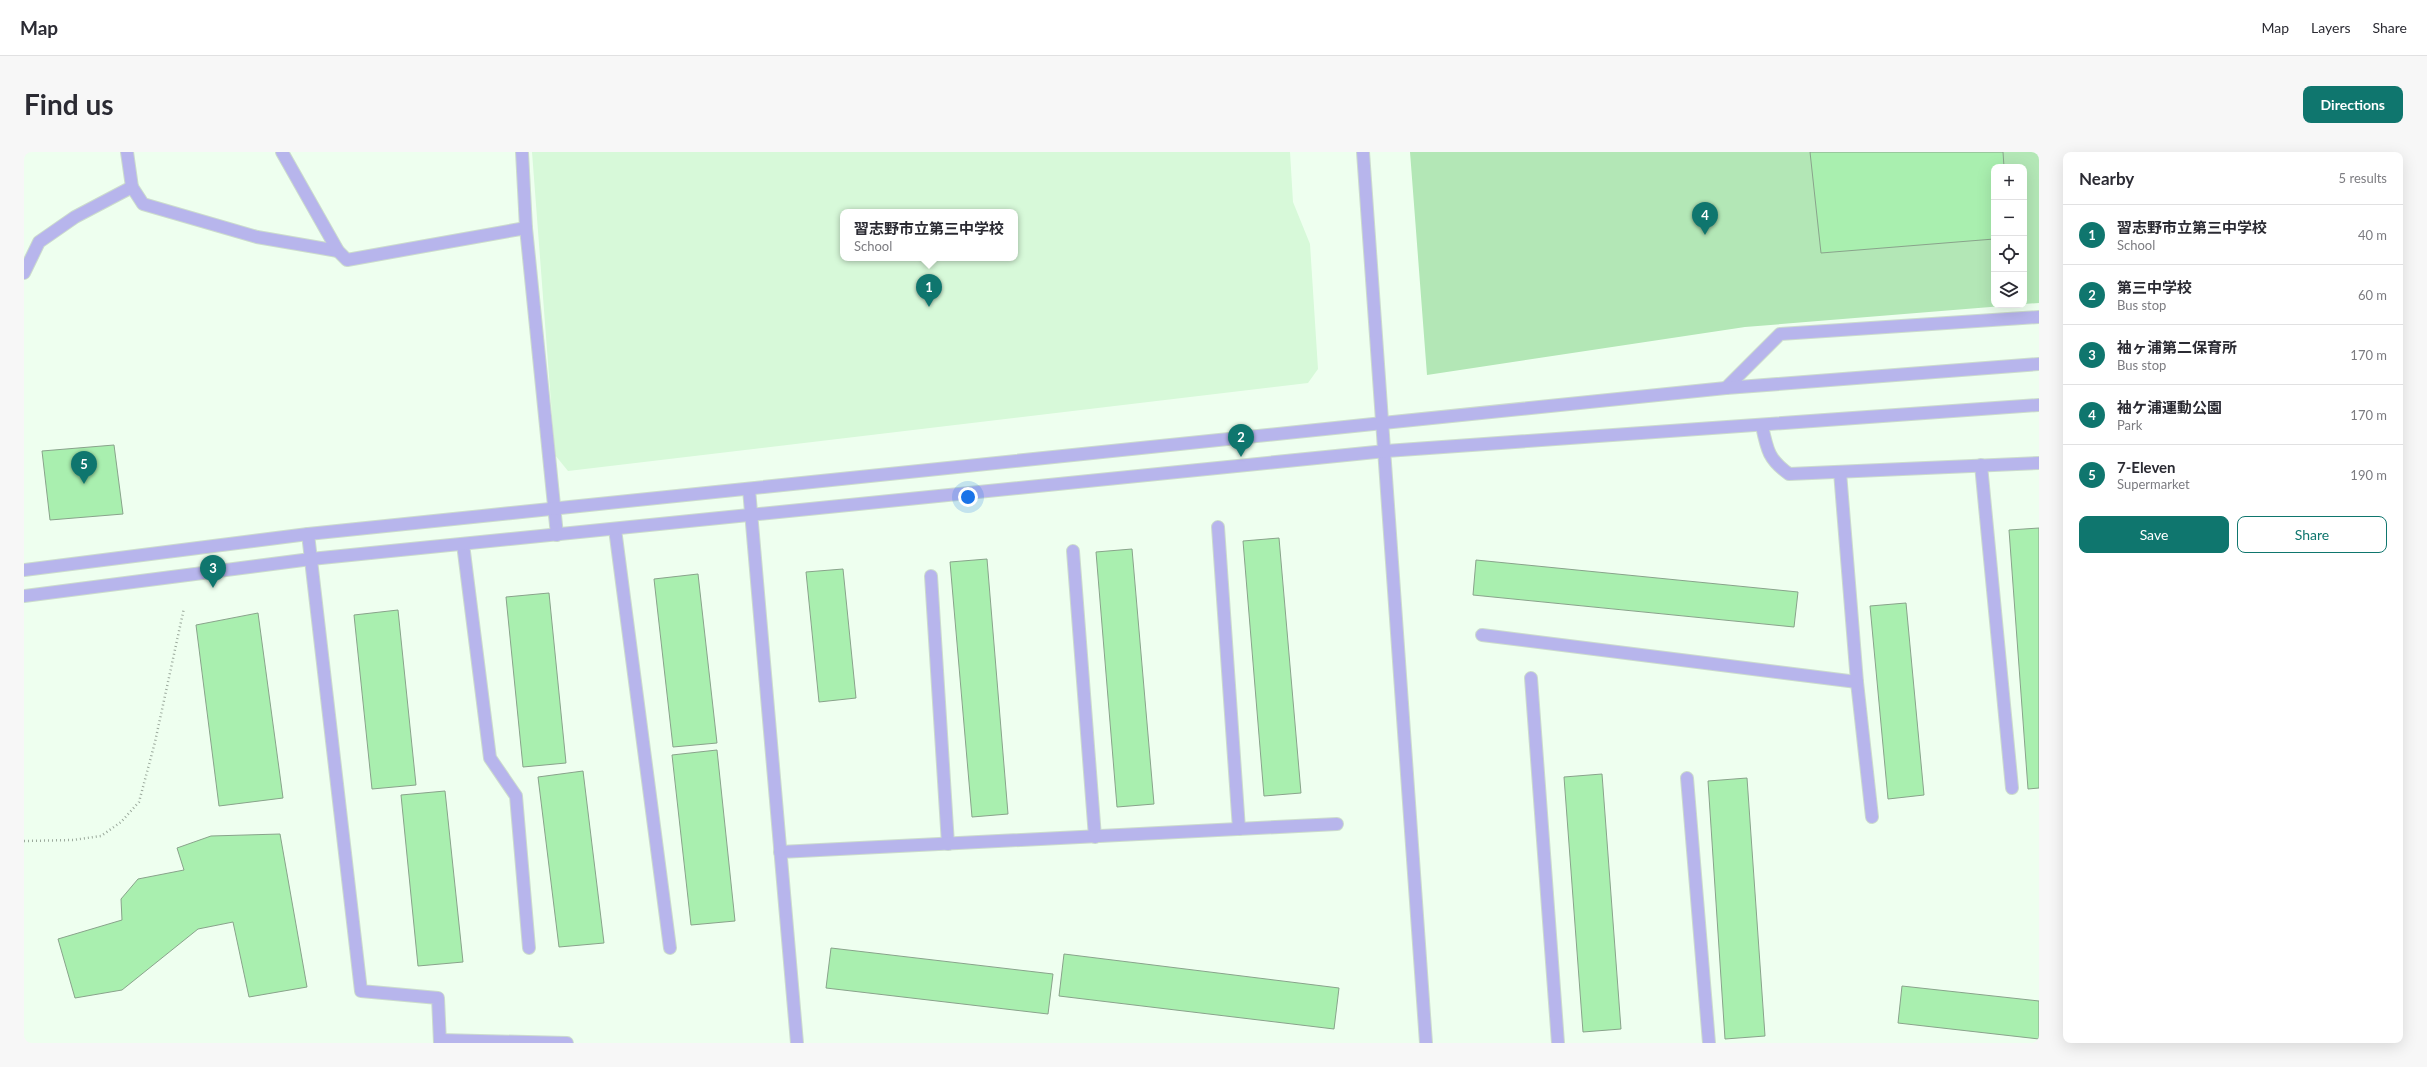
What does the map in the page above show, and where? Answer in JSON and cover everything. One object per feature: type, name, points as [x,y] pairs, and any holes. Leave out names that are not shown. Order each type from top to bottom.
[{"type":"street","points":[[127,152],[132,187],[143,204],[257,237],[338,252]]},
{"type":"street","points":[[282,152],[338,252],[347,260],[526,228]]},
{"type":"street","points":[[522,152],[526,228],[557,535]]},
{"type":"street","points":[[1363,152],[1386,451],[1426,1043]]},
{"type":"street","points":[[24,273],[39,242],[75,217],[132,187]]},
{"type":"street","points":[[1726,388],[1780,334],[2039,317]]},
{"type":"street","points":[[24,570],[308,534],[1726,388],[2039,364]]},
{"type":"street","points":[[24,596],[311,558],[557,535],[1386,451],[1853,420],[2039,405]]},
{"type":"street","points":[[1762,426],[1768,452],[1777,466],[1789,474],[2039,462]]},
{"type":"street","points":[[1981,465],[2012,788]]},
{"type":"street","points":[[1840,472],[1857,682],[1872,817]]},
{"type":"street","points":[[749,489],[750,515],[796,1043]]},
{"type":"street","points":[[1218,527],[1239,829]]},
{"type":"street","points":[[615,529],[670,948]]},
{"type":"street","points":[[308,534],[361,991],[438,998],[440,1041],[567,1043]]},
{"type":"street","points":[[463,544],[490,758],[516,796],[528,948]]},
{"type":"street","points":[[1073,551],[1095,836]]},
{"type":"street","points":[[931,576],[948,844]]},
{"type":"street","points":[[1482,635],[1857,682]]},
{"type":"street","points":[[1531,678],[1558,1043]]},
{"type":"street","points":[[1688,778],[1709,1043]]},
{"type":"street","points":[[780,852],[1337,824]]},
{"type":"path","points":[[24,841],[73,840],[101,836],[121,822],[139,802],[155,742],[184,608]]},
{"type":"shaded area","points":[[532,152],[1290,152],[1293,202],[1310,244],[1318,369],[1308,383],[568,471],[555,455]]},
{"type":"shaded area","points":[[1410,152],[2039,152],[2039,303],[2027,304],[2027,164],[1991,164],[1991,307],[1745,327],[1427,375]]},
{"type":"building","points":[[1810,152],[2003,152],[2004,164],[1991,164],[1991,239],[1821,253]]},
{"type":"building","points":[[114,445],[123,514],[50,520],[42,451]]},
{"type":"building","points":[[2039,528],[2039,788],[2028,789],[2009,530]]},
{"type":"building","points":[[1279,538],[1301,793],[1264,796],[1243,541]]},
{"type":"building","points":[[1132,549],[1154,804],[1117,807],[1096,552]]},
{"type":"building","points":[[987,559],[1008,814],[972,817],[950,562]]},
{"type":"building","points":[[1476,560],[1798,592],[1794,627],[1473,595]]},
{"type":"building","points":[[843,569],[856,698],[819,702],[806,572]]},
{"type":"building","points":[[698,574],[717,743],[673,747],[654,579]]},
{"type":"building","points":[[549,593],[566,763],[523,767],[506,597]]},
{"type":"building","points":[[1906,603],[1924,795],[1888,799],[1870,606]]},
{"type":"building","points":[[398,610],[416,785],[372,789],[354,615]]},
{"type":"building","points":[[258,613],[283,798],[219,806],[196,625]]},
{"type":"building","points":[[717,750],[735,921],[691,925],[672,755]]},
{"type":"building","points":[[583,771],[604,943],[559,947],[538,777]]},
{"type":"building","points":[[1602,774],[1621,1029],[1583,1032],[1564,777]]},
{"type":"building","points":[[1747,778],[1765,1036],[1725,1039],[1708,781]]},
{"type":"building","points":[[445,791],[463,962],[418,966],[401,795]]},
{"type":"building","points":[[280,834],[307,987],[249,997],[233,922],[198,929],[122,990],[75,998],[58,939],[122,920],[121,899],[138,879],[184,870],[177,848],[211,836]]},
{"type":"building","points":[[831,948],[1053,974],[1048,1014],[826,988]]},
{"type":"building","points":[[1064,954],[1339,988],[1334,1029],[1059,996]]},
{"type":"building","points":[[1902,986],[2039,1001],[2039,1039],[1898,1023]]},
{"type":"place","name":"袖ケ浦運動公園","points":[[1705,235]]},
{"type":"place","name":"習志野市立第三中学校","points":[[929,307]]},
{"type":"place","name":"第三中学校","points":[[1241,457]]},
{"type":"place","name":"7-Eleven","points":[[84,484]]},
{"type":"place","name":"袖ヶ浦第二保育所","points":[[213,588]]}]
